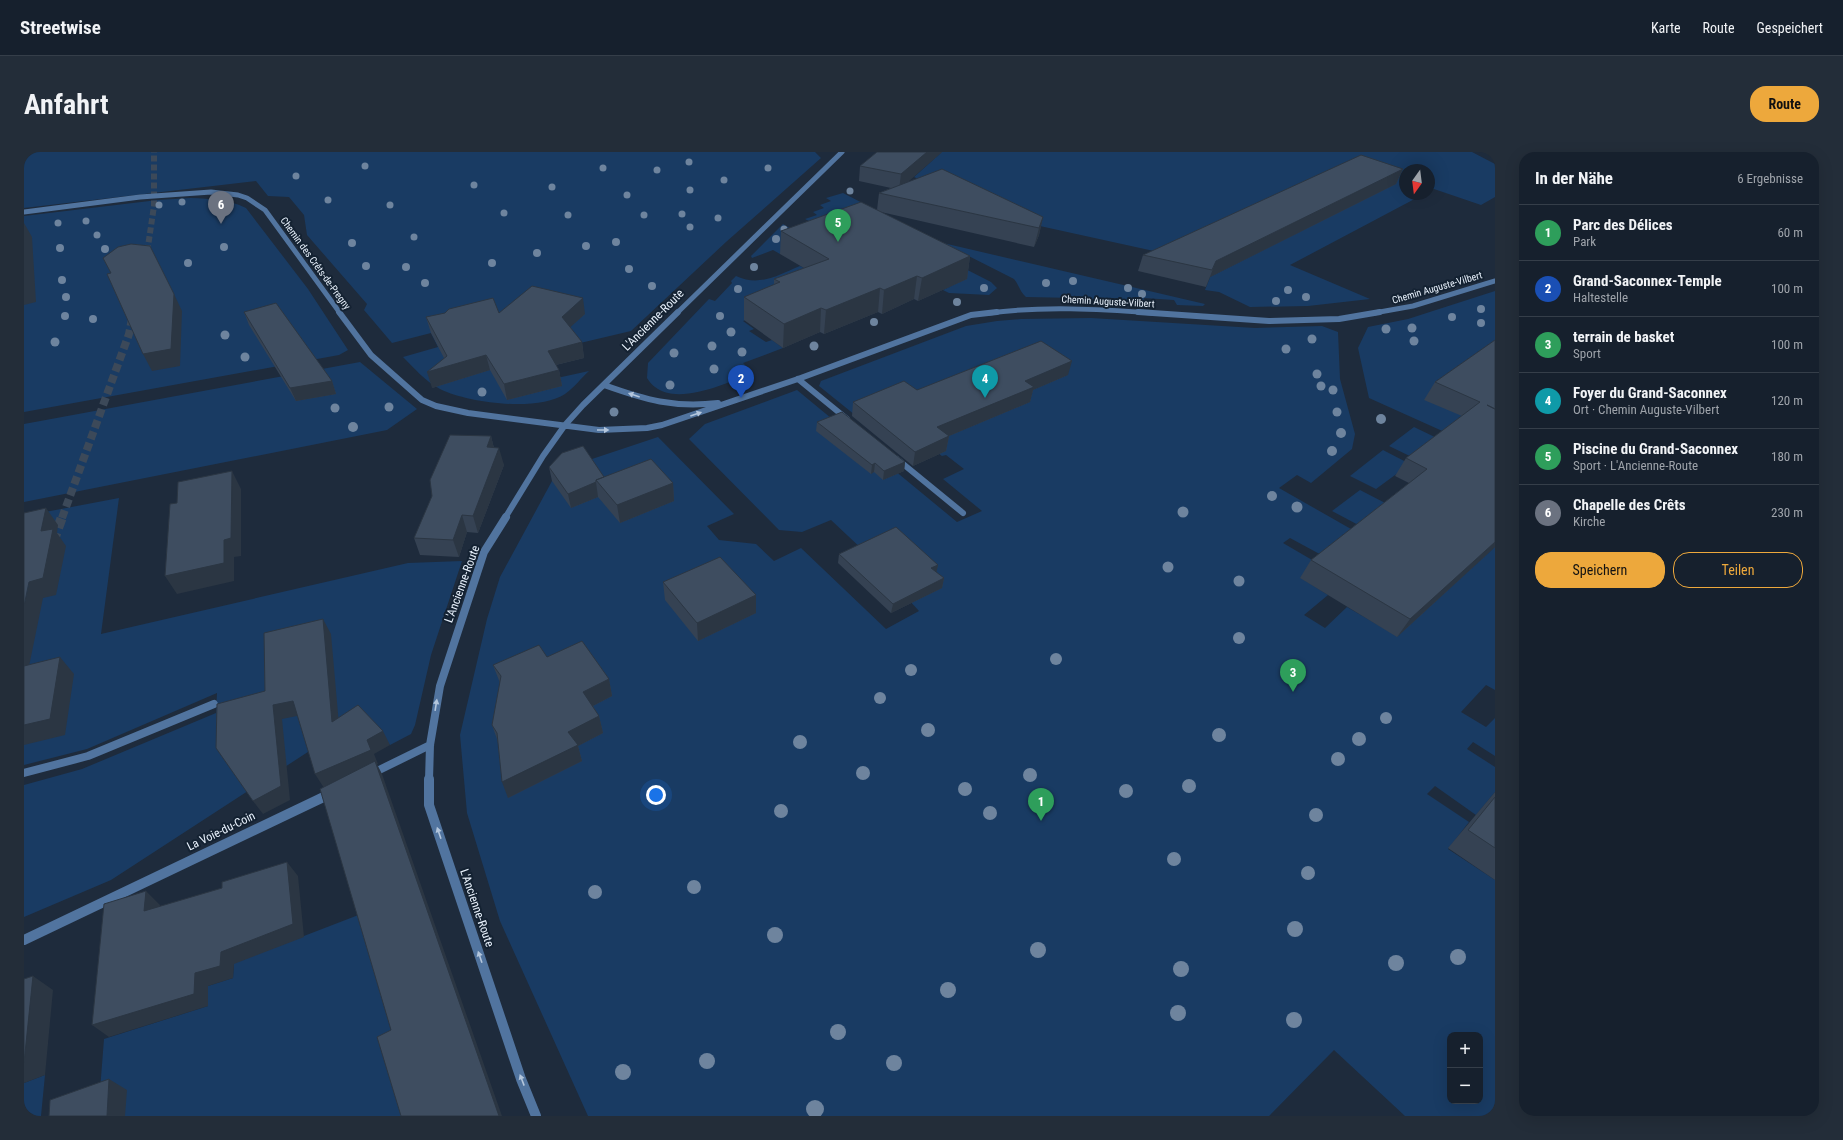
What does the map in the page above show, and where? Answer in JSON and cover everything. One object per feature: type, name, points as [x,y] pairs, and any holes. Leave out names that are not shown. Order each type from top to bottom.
[{"type":"street","name":"L'Ancienne-Route","points":[[536,1116],[521,1078],[429,805],[430,745],[440,686],[484,552],[542,456],[565,425],[842,152]]},
{"type":"street","name":"Chemin des Crêts-de-Pregny","points":[[24,212],[184,193],[225,193],[247,198],[266,210],[371,355],[422,400],[436,406],[468,413],[565,425]]},
{"type":"street","name":"Chemin Auguste-Vilbert","points":[[565,425],[599,430],[647,428],[662,425],[798,379],[971,315],[1012,310],[1055,309],[1114,310],[1270,321],[1339,319],[1413,306],[1495,281]]},
{"type":"street","points":[[798,379],[853,424]]},
{"type":"street","name":"Chemin Auguste-Vilbert","points":[[604,385],[648,400],[665,404],[687,405],[730,402]]},
{"type":"street","points":[[890,454],[963,513]]},
{"type":"street","points":[[24,773],[88,756],[214,704]]},
{"type":"street","points":[[359,780],[430,745]]},
{"type":"street","name":"La Voie-du-Coin","points":[[24,940],[338,790]]},
{"type":"shaded area","points":[[24,152],[815,152],[821,158],[726,242],[631,331],[542,352],[557,378],[589,371],[565,394],[553,400],[538,403],[503,404],[452,394],[435,386],[416,370],[403,357],[438,347],[431,333],[392,343],[364,310],[367,304],[307,235],[304,215],[289,197],[268,196],[256,181],[24,208]]},
{"type":"shaded area","points":[[942,152],[1472,152],[1495,164],[1495,197],[1481,205],[1435,189],[1435,164],[1399,164],[1399,200],[1413,200],[1290,265],[1370,299],[1308,306],[1250,307],[1219,292],[1205,290],[1210,277],[1395,184],[1172,255],[1003,218],[914,177]]},
{"type":"shaded area","points":[[843,193],[878,211],[780,254],[773,250],[752,258],[751,256],[783,224],[793,230],[811,222],[805,219],[817,215],[813,212],[824,208],[820,205],[831,201],[826,198]]},
{"type":"shaded area","points":[[191,198],[226,201],[246,208],[308,289],[348,350],[339,355],[24,412],[24,216],[158,200]]},
{"type":"shaded area","points":[[897,234],[991,282],[997,288],[989,295],[949,293],[943,290],[966,279],[780,306],[743,321],[754,329],[749,331],[766,342],[772,340],[783,348],[743,363],[753,373],[704,390],[677,394],[665,392],[655,387],[647,378],[648,363],[709,299],[715,301],[732,283],[731,281],[736,276],[745,279],[761,280],[776,276],[800,266],[808,270]]},
{"type":"shaded area","points":[[943,243],[1205,304],[1203,306],[1177,305],[1174,300],[1144,298],[1144,302],[1026,297],[1014,279]]},
{"type":"shaded area","points":[[1495,291],[1495,432],[1449,434],[1369,398],[1358,348],[1368,327],[1408,319]]},
{"type":"shaded area","points":[[1091,318],[1255,328],[1322,326],[1338,332],[1340,379],[1355,434],[1352,449],[1311,483],[1297,475],[1279,488],[1358,533],[1327,558],[1290,538],[1283,543],[1319,564],[1301,578],[1328,595],[1304,615],[1325,628],[1347,607],[1397,636],[1495,547],[1495,690],[1486,685],[1461,712],[1486,727],[1495,718],[1495,756],[1473,742],[1467,749],[1495,767],[1495,792],[1476,815],[1435,786],[1427,794],[1469,822],[1448,849],[1495,880],[1495,1116],[1405,1116],[1334,1050],[1269,1116],[588,1116],[500,921],[467,813],[460,735],[487,619],[500,577],[552,481],[565,468],[658,437],[734,514],[707,526],[719,540],[756,544],[774,561],[801,548],[886,629],[919,611],[864,551],[831,520],[802,532],[779,530],[689,439],[705,424],[797,390],[957,522],[982,511],[943,479],[964,469],[946,455],[942,456],[919,439],[855,415],[819,386],[821,381],[966,326],[1021,319]]},
{"type":"shaded area","points":[[360,362],[417,409],[387,430],[24,502],[24,424]]},
{"type":"shaded area","points":[[1414,427],[1441,440],[1416,459],[1389,446]]},
{"type":"shaded area","points":[[1383,450],[1410,464],[1376,489],[1350,476]]},
{"type":"shaded area","points":[[1360,490],[1391,506],[1364,528],[1332,511]]},
{"type":"shaded area","points":[[119,498],[101,634],[408,563],[462,561],[431,655],[415,725],[411,734],[390,745],[366,719],[314,748],[111,880],[24,917],[24,785],[82,769],[216,713],[217,693],[87,749],[24,765],[24,516]]},
{"type":"shaded area","points":[[361,914],[416,1116],[98,1116],[104,1039],[208,1006],[208,986],[233,978],[234,963]]},
{"type":"shaded area","points":[[45,1075],[41,1116],[24,1116],[24,1083]]},
{"type":"building","points":[[877,152],[927,152],[901,174],[860,166]]},
{"type":"building","points":[[1361,155],[1399,168],[1399,171],[1216,261],[1212,270],[1143,255]]},
{"type":"building","points":[[942,169],[1043,217],[1039,228],[879,193]]},
{"type":"building","points":[[861,202],[970,256],[922,278],[917,276],[884,290],[880,288],[826,310],[821,308],[784,324],[744,297],[780,282],[774,279],[829,259],[781,231]]},
{"type":"building","points":[[131,244],[150,246],[174,294],[171,349],[143,354],[107,274],[111,273],[103,258],[118,247]]},
{"type":"building","points":[[532,286],[583,298],[562,317],[582,342],[548,351],[559,370],[504,384],[486,355],[427,372],[447,356],[426,317],[445,313],[449,309],[493,298],[499,313]]},
{"type":"building","points":[[276,303],[332,381],[290,388],[244,312]]},
{"type":"building","points":[[1495,340],[1495,542],[1410,619],[1311,560],[1427,469],[1406,458],[1480,402],[1435,382]]},
{"type":"building","points":[[1041,341],[1072,361],[1025,381],[1034,387],[937,427],[949,436],[915,452],[853,402],[904,381],[917,390]]},
{"type":"building","points":[[842,412],[905,462],[884,471],[875,463],[872,465],[817,422]]},
{"type":"building","points":[[450,435],[491,436],[487,447],[499,448],[473,516],[462,515],[453,540],[414,538],[432,496],[430,480]]},
{"type":"building","points":[[583,446],[604,477],[568,494],[549,467],[562,453]]},
{"type":"building","points":[[651,459],[673,483],[617,505],[596,480]]},
{"type":"building","points":[[232,471],[231,538],[224,540],[224,563],[165,576],[170,504],[177,503],[178,482]]},
{"type":"building","points":[[46,508],[41,531],[53,529],[43,578],[29,582],[24,606],[24,513]]},
{"type":"building","points":[[896,527],[938,565],[931,568],[944,578],[893,604],[839,554]]},
{"type":"building","points":[[720,557],[756,595],[697,623],[663,582]]},
{"type":"building","points":[[323,619],[332,722],[358,705],[383,731],[367,740],[371,750],[315,774],[293,701],[273,705],[281,786],[253,801],[216,748],[217,704],[265,691],[264,633]]},
{"type":"building","points":[[582,641],[609,679],[583,692],[599,716],[568,732],[578,745],[502,782],[497,733],[492,725],[501,676],[493,665],[539,645],[547,657]]},
{"type":"building","points":[[60,657],[50,719],[24,725],[24,666]]},
{"type":"building","points":[[375,761],[499,1116],[401,1116],[377,1037],[391,1030],[320,789]]},
{"type":"building","points":[[1495,797],[1495,848],[1468,830]]},
{"type":"building","points":[[287,862],[293,924],[221,952],[220,966],[195,973],[194,994],[92,1025],[104,904],[146,891],[144,911],[222,888],[222,882]]},
{"type":"building","points":[[33,976],[24,1063],[24,979]]},
{"type":"building","points":[[109,1079],[107,1116],[49,1116],[50,1100]]},
{"type":"tunnel","points":[[146,260],[154,206],[154,152]]},
{"type":"tunnel","points":[[62,518],[129,334],[133,314]]},
{"type":"tunnel","points":[[53,542],[62,517]]},
{"type":"place","name":"Chapelle des Crêts","points":[[221,224]]},
{"type":"place","name":"Piscine du Grand-Saconnex","points":[[838,242]]},
{"type":"place","name":"Grand-Saconnex-Temple","points":[[741,398]]},
{"type":"place","name":"Foyer du Grand-Saconnex","points":[[985,398]]},
{"type":"place","name":"terrain de basket","points":[[1293,692]]},
{"type":"place","name":"Parc des Délices","points":[[1041,821]]}]
